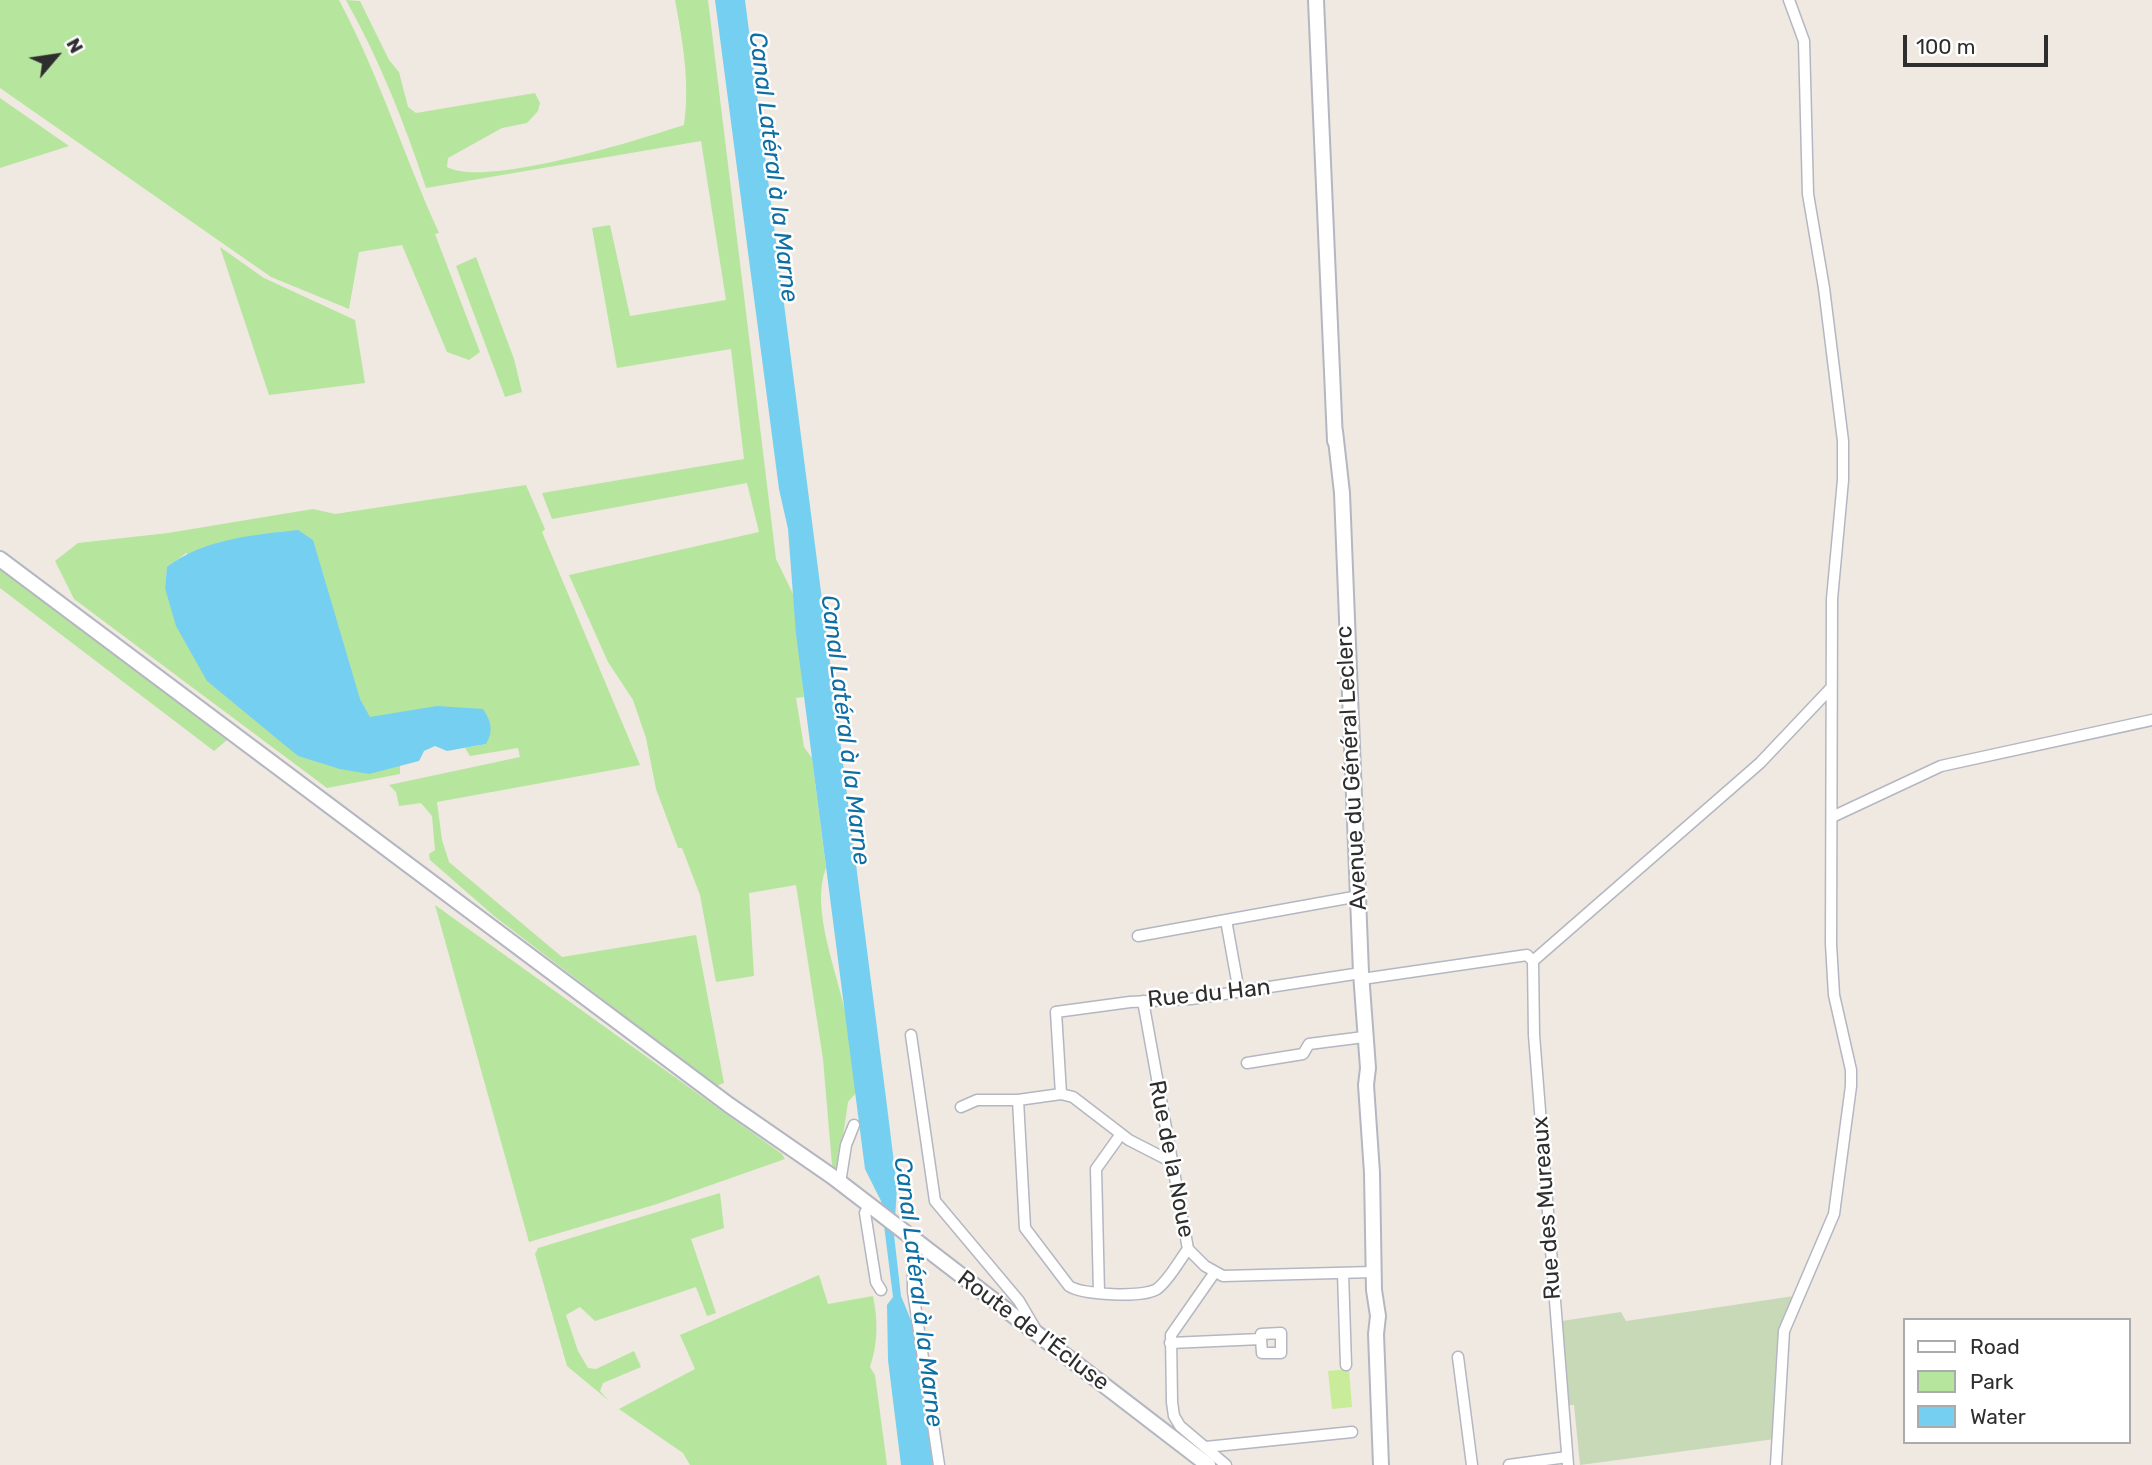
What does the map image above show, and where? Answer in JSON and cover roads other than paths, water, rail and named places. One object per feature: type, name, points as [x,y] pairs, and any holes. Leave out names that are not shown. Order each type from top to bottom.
[{"type":"main road","name":"Avenue du Général Leclerc","points":[[1316,0],[1335,431],[1342,493],[1342,557],[1361,976],[1368,1068],[1368,1155],[1372,1173],[1370,1194],[1373,1272],[1378,1316],[1376,1334],[1381,1465]]},
{"type":"main road","name":"Route de l'Écluse","points":[[0,559],[729,1105],[840,1183],[1205,1459]]},
{"type":"street","points":[[1776,1465],[1784,1331],[1834,1214],[1851,1086],[1851,1070],[1832,979],[1830,688],[1832,599],[1842,491],[1843,441],[1824,288],[1808,194],[1804,41],[1789,0]]},
{"type":"street","points":[[1530,958],[1752,770],[1830,688]]},
{"type":"street","points":[[1832,817],[1941,766],[2152,720]]},
{"type":"street","points":[[1138,936],[1359,895]]},
{"type":"street","points":[[1226,920],[1239,992]]},
{"type":"street","name":"Rue du Han","points":[[1060,1094],[1056,1012],[1143,1001],[1191,999],[1361,976],[1530,958]]},
{"type":"street","name":"Rue des Mureaux","points":[[1530,958],[1567,1461]]},
{"type":"street","name":"Rue de la Noue","points":[[1143,1001],[1188,1249],[1214,1272]]},
{"type":"street","points":[[911,1035],[935,1201],[1019,1300],[1037,1334]]},
{"type":"street","points":[[1247,1063],[1303,1055],[1309,1044],[1364,1036]]},
{"type":"street","points":[[961,1107],[977,1100],[1018,1100],[1060,1094],[1084,1103],[1121,1134],[1170,1161]]},
{"type":"street","points":[[1018,1100],[1023,1220],[1027,1234],[1069,1286],[1099,1293],[1153,1290],[1188,1249]]},
{"type":"street","points":[[840,1183],[846,1145],[854,1125]]},
{"type":"street","points":[[1099,1293],[1096,1169],[1121,1134]]},
{"type":"street","points":[[869,1205],[865,1213],[876,1282],[881,1290]]},
{"type":"street","points":[[913,1240],[913,1291],[939,1465]]},
{"type":"street","points":[[1226,1465],[1205,1459],[1176,1421],[1172,1402],[1170,1343],[1173,1329],[1214,1272],[1227,1276],[1373,1272]]},
{"type":"street","points":[[1343,1273],[1346,1365]]},
{"type":"street","points":[[1170,1343],[1261,1339]]},
{"type":"street","points":[[1458,1357],[1472,1465]]},
{"type":"street","points":[[1205,1459],[1352,1432]]},
{"type":"street","points":[[1509,1465],[1567,1461]]},
{"type":"water","points":[[715,0],[745,0],[897,1187],[894,1235],[901,1296],[915,1330],[933,1465],[901,1465],[888,1360],[887,1305],[893,1297],[881,1201],[865,1169],[796,634],[788,529],[779,489]]},
{"type":"water","points":[[298,530],[313,540],[360,699],[370,717],[437,706],[483,709],[490,726],[486,744],[447,751],[435,746],[424,751],[419,761],[369,774],[340,769],[298,756],[207,681],[176,626],[165,588],[167,567],[213,544]]},
{"type":"water label","name":"Canal Latéral à la Marne","points":[[773,167]]},
{"type":"water label","name":"Canal Latéral à la Marne","points":[[845,730]]},
{"type":"water label","name":"Canal Latéral à la Marne","points":[[918,1292]]}]
